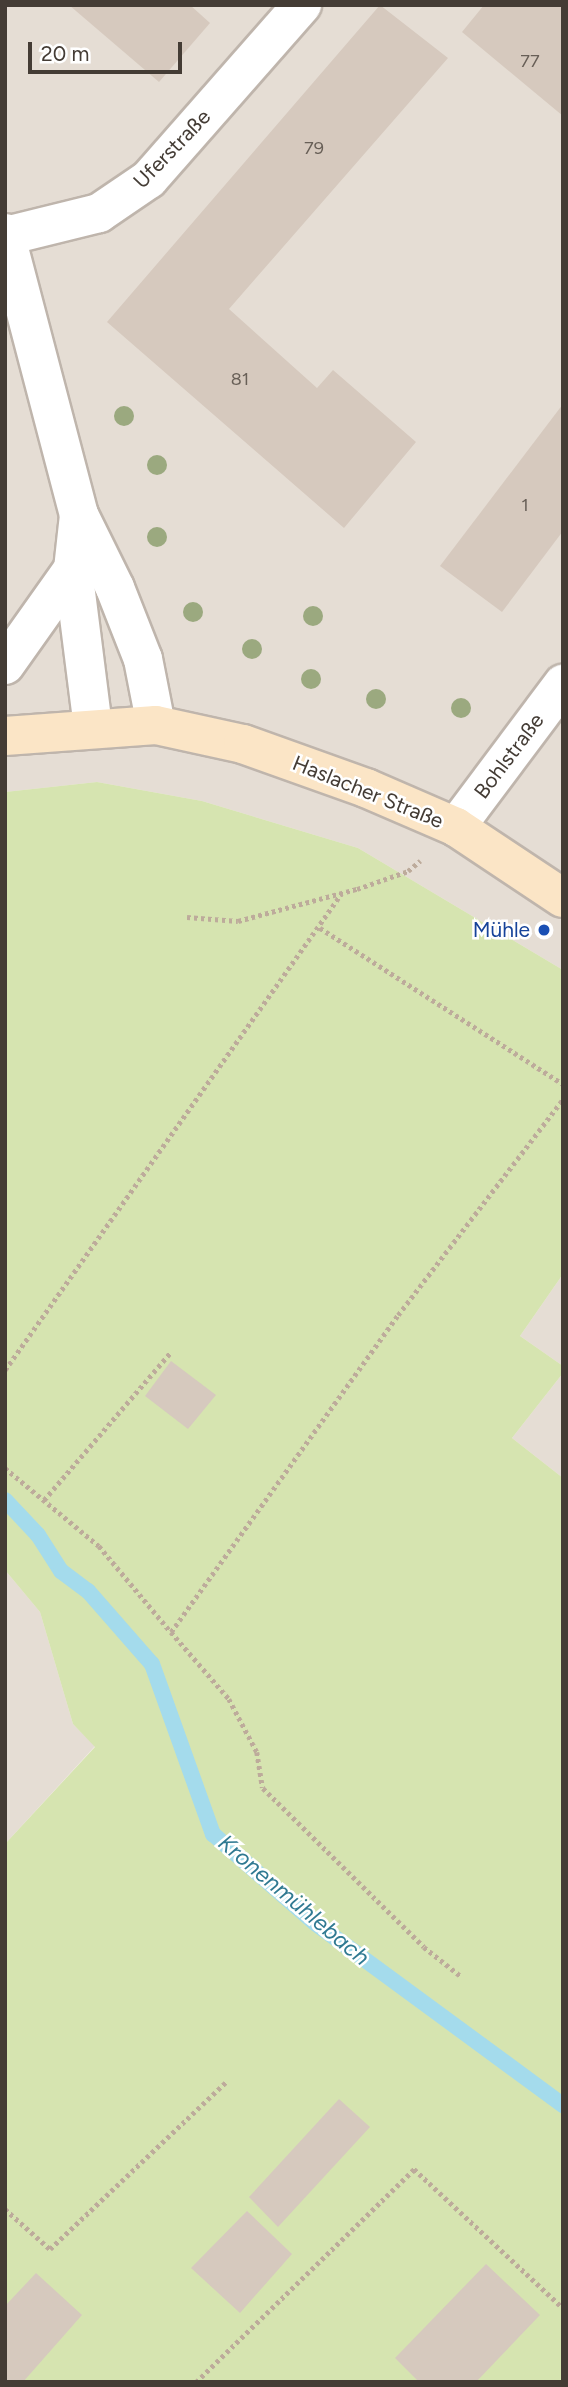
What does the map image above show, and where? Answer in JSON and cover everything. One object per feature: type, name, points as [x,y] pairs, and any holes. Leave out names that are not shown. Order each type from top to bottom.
[{"type":"street","name":"Uferstraße","points":[[6,235],[99,213],[149,179],[302,5]]},
{"type":"street","points":[[6,235],[79,515],[115,588],[143,659],[156,725]]},
{"type":"street","points":[[79,515],[73,569],[93,728]]},
{"type":"street","points":[[5,665],[73,569]]},
{"type":"street","name":"Bohlstraße","points":[[456,827],[563,684]]},
{"type":"street","name":"Haslacher Straße","points":[[5,736],[156,725],[243,744],[366,788],[456,827],[563,898]]},
{"type":"path","points":[[187,917],[238,921],[341,894],[408,871],[443,844],[456,827]]},
{"type":"path","points":[[5,1370],[320,928],[341,894]]},
{"type":"path","points":[[320,928],[563,1084]]},
{"type":"path","points":[[171,1632],[398,1315],[563,1099]]},
{"type":"path","points":[[44,1500],[171,1352]]},
{"type":"path","points":[[5,1468],[99,1545],[229,1699],[257,1752],[262,1788],[424,1947],[462,1977]]},
{"type":"path","points":[[5,2209],[50,2249],[228,2080]]},
{"type":"path","points":[[196,2382],[414,2169],[563,2308]]},
{"type":"shaded area","points":[[5,5],[563,5],[563,970],[358,848],[202,801],[97,782],[5,792]]},
{"type":"shaded area","points":[[563,1274],[563,1366],[520,1336]]},
{"type":"shaded area","points":[[563,1373],[563,1478],[512,1438]]},
{"type":"shaded area","points":[[5,1570],[40,1612],[73,1724],[95,1746],[5,1844]]},
{"type":"green space","points":[[97,782],[202,801],[358,848],[563,970],[563,1274],[520,1336],[563,1366],[563,1373],[512,1438],[563,1478],[563,2382],[5,2382],[5,1844],[95,1747],[73,1724],[40,1612],[5,1570],[5,792]]},
{"type":"building","points":[[69,5],[190,5],[210,23],[159,82]]},
{"type":"building","points":[[380,5],[448,58],[229,309],[317,388],[333,370],[416,442],[344,528],[107,322]]},
{"type":"building","points":[[484,5],[563,5],[563,116],[462,32]]},
{"type":"building","points":[[563,404],[563,531],[502,612],[440,566]]},
{"type":"building","points":[[171,1361],[216,1395],[188,1429],[145,1396]]},
{"type":"building","points":[[339,2099],[370,2127],[278,2227],[249,2197]]},
{"type":"building","points":[[247,2211],[292,2254],[240,2313],[191,2268]]},
{"type":"building","points":[[486,2264],[540,2315],[476,2382],[419,2382],[395,2358]]},
{"type":"building","points":[[36,2273],[82,2315],[23,2382],[5,2382],[5,2306]]},
{"type":"waterway","name":"Kronenmühlebach","points":[[5,1500],[38,1535],[61,1571],[88,1591],[152,1664],[213,1834],[315,1923],[563,2105]]},
{"type":"place","name":"Mühle","points":[[544,930]]}]
